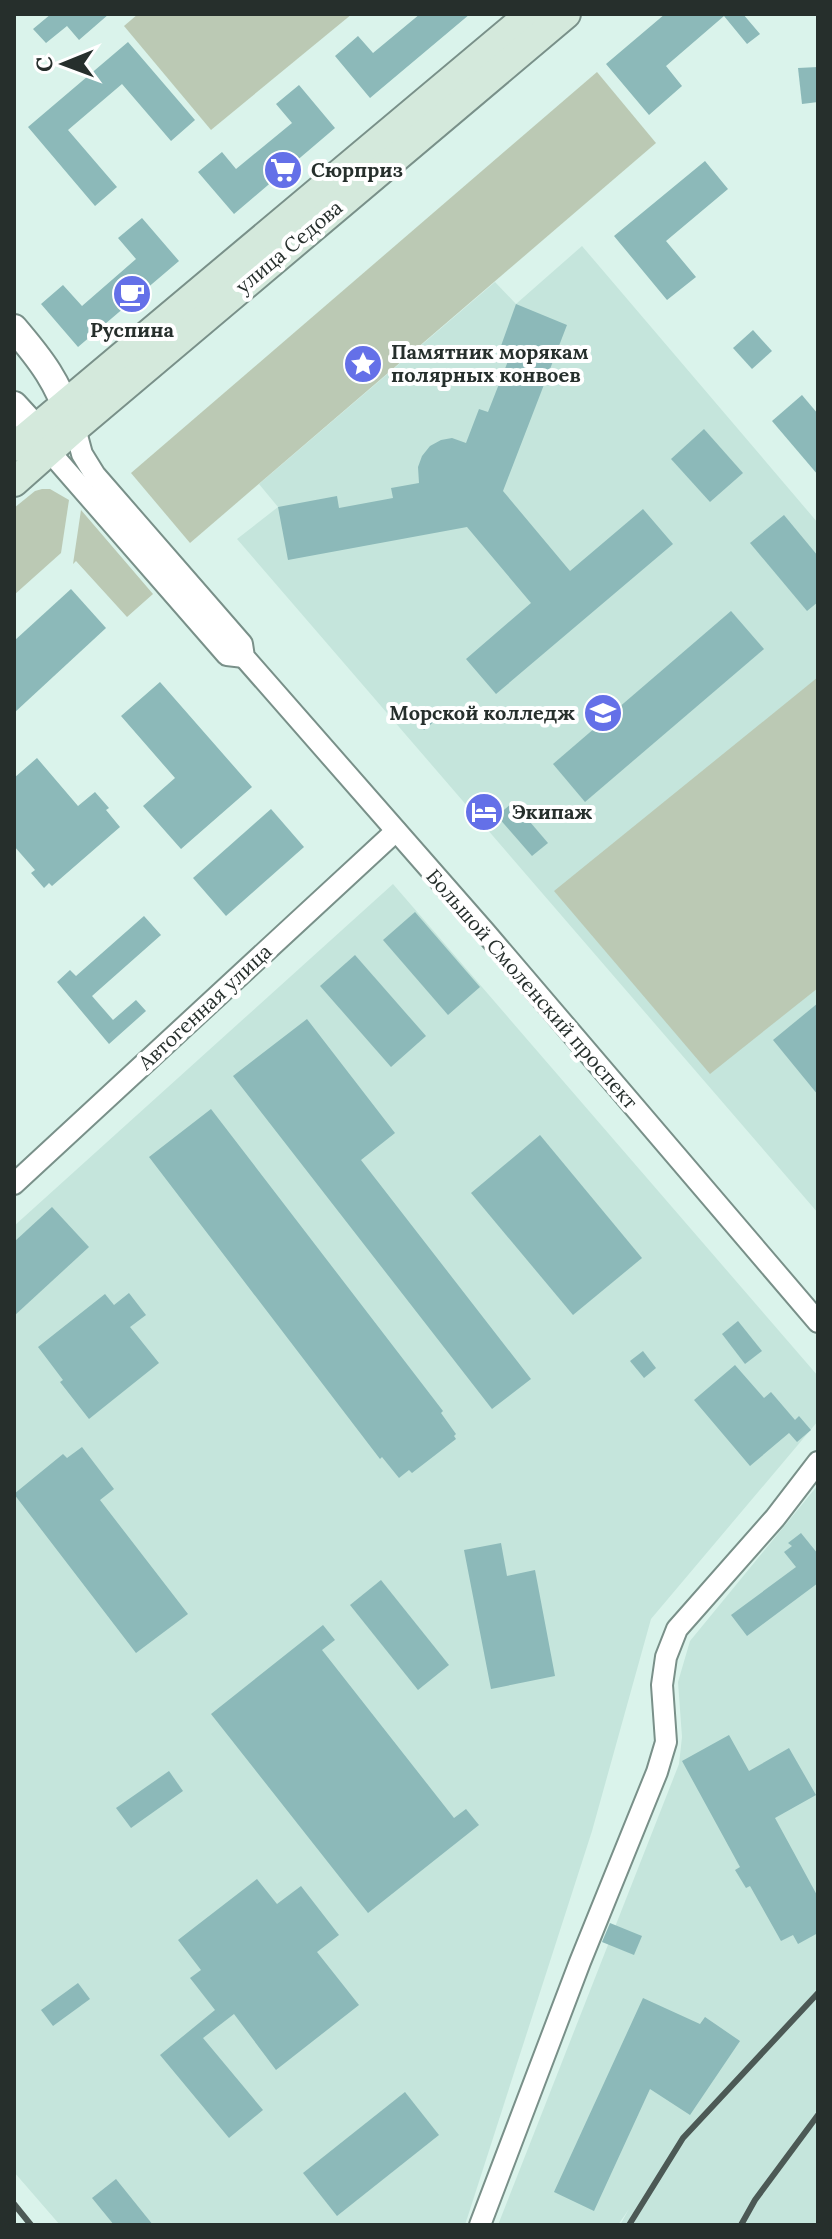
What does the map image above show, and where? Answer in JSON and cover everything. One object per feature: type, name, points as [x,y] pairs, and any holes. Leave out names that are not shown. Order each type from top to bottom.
[{"type":"main road","name":"улица Седова","points":[[14,482],[43,441],[70,416],[530,14]]},
{"type":"main road","name":"улица Седова","points":[[70,416],[566,14]]},
{"type":"main road","name":"улица Седова","points":[[14,447],[43,441]]},
{"type":"street","name":"Большой Смоленский проспект","points":[[14,328],[57,382],[82,454],[95,475],[242,644],[244,657],[818,1322]]},
{"type":"street","name":"Большой Смоленский проспект","points":[[14,405],[227,655],[244,657]]},
{"type":"street","name":"Автогенная улица","points":[[14,1184],[396,831]]},
{"type":"street","points":[[480,2225],[580,1962],[657,1772],[666,1742],[662,1685],[666,1657],[677,1629],[775,1518],[818,1462]]},
{"type":"shaded area","points":[[138,14],[352,14],[211,130],[124,26]]},
{"type":"shaded area","points":[[597,72],[656,143],[190,543],[131,473]]},
{"type":"shaded area","name":"Морской колледж","points":[[582,246],[818,523],[818,1213],[237,539],[278,507],[259,484],[495,282],[516,304]]},
{"type":"shaded area","points":[[42,489],[50,489],[69,500],[61,553],[14,595],[14,508]]},
{"type":"shaded area","points":[[81,510],[153,594],[127,617],[76,561],[73,564]]},
{"type":"shaded area","points":[[818,677],[818,988],[710,1074],[554,891]]},
{"type":"shaded area","points":[[393,884],[818,1376],[818,1421],[651,1619],[592,1831],[465,2225],[60,2225],[14,2172],[14,1226]]},
{"type":"shaded area","points":[[818,1485],[818,2225],[620,2225],[629,2209],[618,2225],[498,2225],[679,1764],[682,1737],[678,1682],[690,1641]]},
{"type":"building","points":[[51,14],[109,14],[79,40],[67,26],[46,43],[33,29]]},
{"type":"building","points":[[420,14],[470,14],[370,98],[335,56],[358,36],[373,53]]},
{"type":"building","points":[[665,14],[743,14],[760,34],[747,44],[724,16],[666,66],[682,86],[649,115],[606,64]]},
{"type":"building","points":[[128,42],[195,120],[171,141],[122,84],[68,130],[117,187],[95,206],[28,127]]},
{"type":"building","points":[[818,67],[818,102],[802,104],[798,68]]},
{"type":"building","points":[[299,85],[335,128],[234,214],[198,172],[222,152],[236,169],[292,123],[276,104]]},
{"type":"building","points":[[705,161],[728,189],[666,241],[696,277],[667,300],[614,236]]},
{"type":"building","points":[[142,218],[179,261],[78,347],[41,304],[63,285],[82,306],[136,259],[118,238]]},
{"type":"building","points":[[516,304],[567,325],[503,491],[570,571],[643,509],[673,544],[496,694],[466,659],[531,603],[467,527],[288,560],[278,507],[337,496],[339,508],[393,498],[391,488],[419,483],[418,467],[430,446],[452,438],[466,443],[479,409],[488,412],[508,361],[497,357]]},
{"type":"building","points":[[753,330],[772,351],[752,369],[733,348]]},
{"type":"building","points":[[802,395],[818,414],[818,475],[772,421]]},
{"type":"building","points":[[704,429],[743,473],[710,502],[671,459]]},
{"type":"building","points":[[784,515],[818,556],[818,602],[807,611],[750,543]]},
{"type":"building","points":[[71,589],[106,628],[14,713],[14,641]]},
{"type":"building","points":[[731,611],[764,649],[585,802],[553,764]]},
{"type":"building","points":[[160,682],[252,787],[181,849],[143,806],[175,778],[121,716]]},
{"type":"building","points":[[426,707],[436,720],[424,730],[414,717]]},
{"type":"building","points":[[37,758],[78,806],[95,792],[120,827],[52,886],[49,883],[44,888],[31,873],[35,870],[14,846],[14,778]]},
{"type":"building","points":[[513,802],[548,843],[532,856],[497,816]]},
{"type":"building","points":[[271,809],[304,847],[226,916],[193,878]]},
{"type":"building","points":[[415,912],[480,987],[448,1015],[383,940]]},
{"type":"building","points":[[144,916],[161,935],[92,996],[113,1020],[136,1000],[146,1011],[109,1044],[57,982],[70,970],[76,976]]},
{"type":"building","points":[[355,955],[426,1036],[391,1067],[320,986]]},
{"type":"building","points":[[818,1003],[818,1095],[773,1040]]},
{"type":"building","points":[[307,1019],[395,1133],[361,1160],[531,1379],[492,1409],[233,1076]]},
{"type":"building","points":[[211,1109],[443,1411],[441,1413],[456,1434],[456,1439],[412,1473],[409,1470],[399,1478],[382,1457],[380,1459],[149,1157]]},
{"type":"building","points":[[540,1135],[642,1258],[573,1315],[471,1193]]},
{"type":"building","points":[[52,1207],[89,1247],[14,1316],[14,1242]]},
{"type":"building","points":[[129,1293],[146,1315],[130,1327],[159,1363],[89,1419],[38,1347],[105,1294],[114,1305]]},
{"type":"building","points":[[738,1321],[762,1351],[745,1364],[722,1334]]},
{"type":"building","points":[[643,1351],[656,1368],[644,1378],[630,1361]]},
{"type":"building","points":[[735,1365],[764,1398],[771,1392],[795,1420],[799,1416],[811,1430],[797,1442],[789,1433],[750,1466],[694,1400]]},
{"type":"building","points":[[82,1447],[114,1489],[100,1500],[188,1614],[136,1653],[14,1494],[63,1454],[67,1458]]},
{"type":"building","points":[[801,1533],[818,1554],[818,1583],[747,1636],[731,1615],[796,1567],[784,1552],[792,1546],[788,1543]]},
{"type":"building","points":[[501,1543],[507,1576],[535,1570],[555,1676],[491,1689],[464,1550]]},
{"type":"building","points":[[381,1580],[449,1665],[418,1690],[350,1605]]},
{"type":"building","points":[[323,1625],[335,1640],[322,1650],[454,1818],[466,1809],[479,1825],[368,1913],[211,1714]]},
{"type":"building","points":[[729,1735],[749,1771],[789,1748],[816,1795],[775,1818],[818,1897],[818,1933],[798,1944],[793,1935],[781,1941],[750,1886],[746,1888],[735,1870],[740,1867],[682,1761]]},
{"type":"building","points":[[169,1771],[183,1791],[131,1828],[116,1808]]},
{"type":"building","points":[[257,1879],[277,1904],[301,1886],[339,1935],[317,1952],[359,2005],[276,2070],[234,2014],[203,2038],[263,2110],[229,2138],[160,2055],[215,2010],[190,1978],[201,1970],[178,1940]]},
{"type":"building","points":[[610,1923],[642,1936],[634,1955],[602,1942]]},
{"type":"building","points":[[78,1983],[90,1999],[53,2026],[41,2010]]},
{"type":"building","points":[[643,1998],[700,2024],[705,2017],[740,2041],[690,2115],[650,2089],[594,2211],[554,2192]]},
{"type":"building","points":[[405,2092],[439,2135],[337,2216],[303,2173]]},
{"type":"building","points":[[116,2179],[153,2225],[114,2225],[92,2198]]},
{"type":"railway","points":[[629,2225],[683,2138],[818,1993]]},
{"type":"railway","points":[[741,2225],[755,2200],[818,2115]]},
{"type":"railway","points":[[14,2204],[31,2225]]},
{"type":"place","name":"Сюрприз","points":[[283,170]]},
{"type":"place","name":"Руспина","points":[[132,294]]},
{"type":"place","name":"Памятник морякам полярных конвоев","points":[[363,364]]},
{"type":"place","name":"Морской колледж","points":[[603,713]]},
{"type":"place","name":"Экипаж","points":[[484,812]]}]
